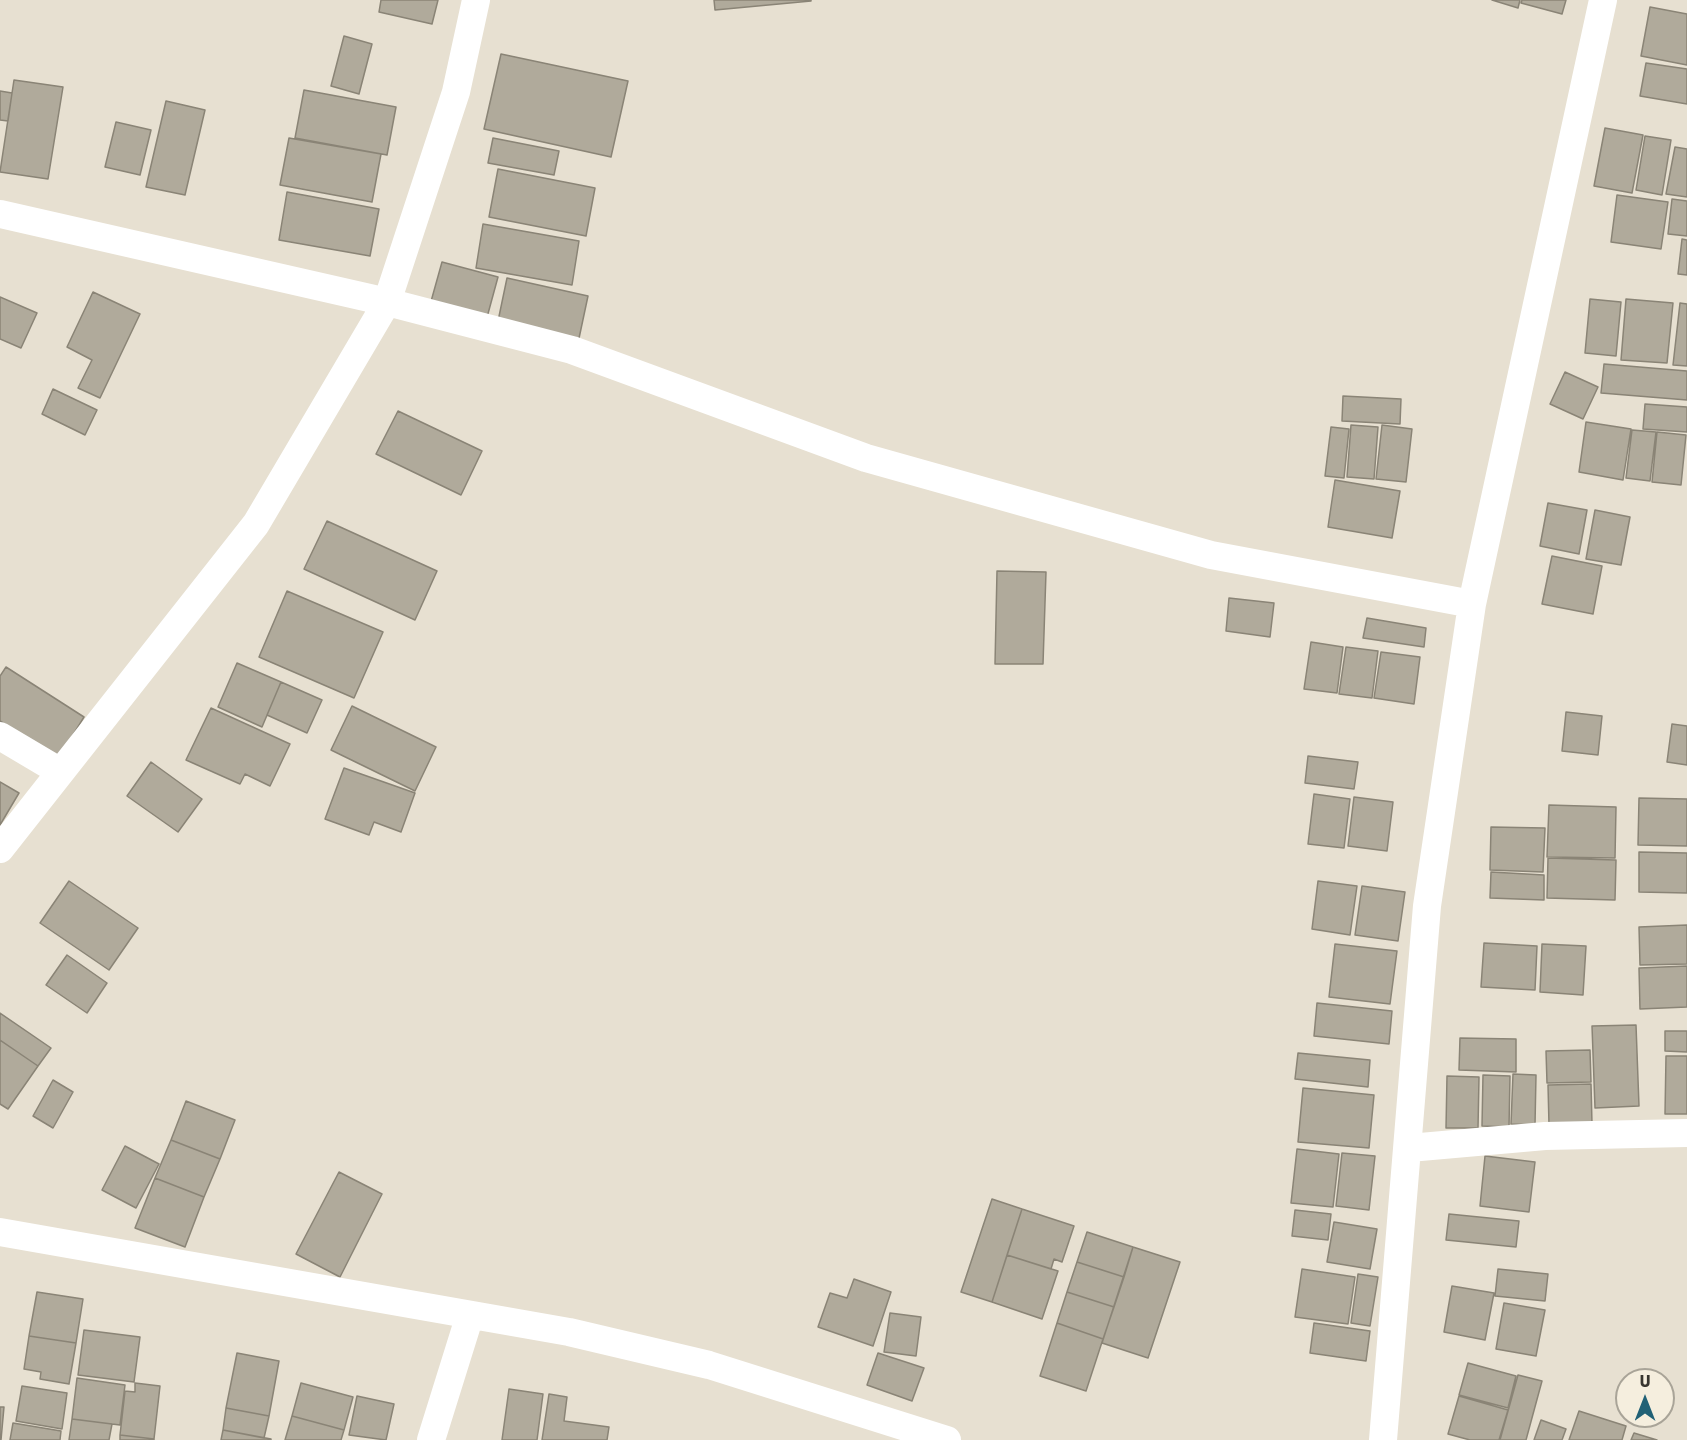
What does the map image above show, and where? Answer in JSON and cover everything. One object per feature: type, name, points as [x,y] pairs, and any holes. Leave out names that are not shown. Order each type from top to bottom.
[{"type":"street","points":[[0,849],[59,771],[256,524],[387,302],[456,92],[476,0]]},
{"type":"street","points":[[1389,1437],[1427,906],[1472,604],[1603,0]]},
{"type":"street","points":[[0,214],[387,302],[572,350],[866,458],[1200,552],[1472,604]]},
{"type":"street","points":[[0,736],[59,771]]},
{"type":"street","points":[[1409,1148],[1545,1136],[1687,1133]]},
{"type":"street","points":[[0,1232],[569,1332],[709,1365],[947,1440]]},
{"type":"street","points":[[431,1440],[470,1315]]},
{"type":"building","points":[[381,0],[438,0],[432,24],[379,12]]},
{"type":"building","points":[[714,0],[811,0],[811,1],[715,10]]},
{"type":"building","points":[[1492,0],[1520,0],[1518,8]]},
{"type":"building","points":[[1522,0],[1566,0],[1562,14],[1521,3]]},
{"type":"building","points":[[1650,7],[1687,14],[1687,65],[1641,56]]},
{"type":"building","points":[[344,36],[372,44],[359,94],[331,86]]},
{"type":"building","points":[[501,54],[628,81],[611,157],[484,129]]},
{"type":"building","points":[[1646,63],[1687,69],[1687,104],[1640,96]]},
{"type":"building","points":[[14,80],[63,87],[48,179],[0,172]]},
{"type":"building","points":[[304,90],[396,107],[387,155],[295,138]]},
{"type":"building","points":[[0,91],[12,93],[8,121],[0,120]]},
{"type":"building","points":[[166,101],[205,110],[185,195],[146,187]]},
{"type":"building","points":[[116,122],[151,130],[140,175],[105,167]]},
{"type":"building","points":[[1605,128],[1643,135],[1632,193],[1594,186]]},
{"type":"building","points":[[1645,136],[1671,140],[1662,195],[1636,190]]},
{"type":"building","points":[[289,138],[381,154],[372,202],[280,185]]},
{"type":"building","points":[[493,138],[559,151],[554,175],[488,163]]},
{"type":"building","points":[[1675,147],[1687,149],[1687,197],[1666,194]]},
{"type":"building","points":[[498,169],[595,188],[586,236],[489,217]]},
{"type":"building","points":[[287,192],[379,209],[370,256],[279,240]]},
{"type":"building","points":[[1617,195],[1668,202],[1661,249],[1611,242]]},
{"type":"building","points":[[1672,199],[1687,201],[1687,236],[1668,234]]},
{"type":"building","points":[[483,224],[579,241],[572,285],[476,268]]},
{"type":"building","points":[[1682,239],[1687,240],[1687,275],[1678,274]]},
{"type":"building","points":[[442,262],[498,277],[486,321],[430,305]]},
{"type":"building","points":[[507,278],[588,296],[578,343],[497,326]]},
{"type":"building","points":[[93,292],[140,314],[100,398],[78,388],[92,360],[67,347]]},
{"type":"building","points":[[0,297],[37,313],[21,348],[0,339]]},
{"type":"building","points":[[1590,299],[1621,302],[1616,356],[1585,353]]},
{"type":"building","points":[[1626,299],[1673,303],[1667,363],[1621,360]]},
{"type":"building","points":[[1680,303],[1687,304],[1687,366],[1673,365]]},
{"type":"building","points":[[1604,364],[1687,371],[1687,400],[1601,393]]},
{"type":"building","points":[[1565,372],[1598,387],[1583,419],[1550,404]]},
{"type":"building","points":[[53,389],[97,410],[85,435],[42,414]]},
{"type":"building","points":[[1343,396],[1401,399],[1400,424],[1342,421]]},
{"type":"building","points":[[1645,404],[1687,407],[1687,432],[1643,429]]},
{"type":"building","points":[[398,411],[482,451],[461,495],[376,454]]},
{"type":"building","points":[[1586,422],[1631,429],[1623,480],[1579,472]]},
{"type":"building","points":[[1351,425],[1378,427],[1374,479],[1347,477]]},
{"type":"building","points":[[1382,425],[1412,429],[1406,482],[1376,479]]},
{"type":"building","points":[[1331,427],[1349,429],[1344,478],[1325,476]]},
{"type":"building","points":[[1632,430],[1656,432],[1650,481],[1626,478]]},
{"type":"building","points":[[1657,432],[1686,435],[1681,485],[1652,482]]},
{"type":"building","points":[[1335,480],[1400,491],[1392,538],[1328,527]]},
{"type":"building","points":[[1548,503],[1587,510],[1579,554],[1540,546]]},
{"type":"building","points":[[1595,510],[1630,517],[1621,565],[1586,559]]},
{"type":"building","points":[[327,521],[437,571],[415,620],[304,569]]},
{"type":"building","points":[[1552,556],[1602,566],[1593,614],[1542,604]]},
{"type":"building","points":[[997,571],[1046,572],[1043,664],[995,664]]},
{"type":"building","points":[[287,591],[383,632],[354,698],[259,657]]},
{"type":"building","points":[[1229,598],[1274,603],[1270,637],[1226,631]]},
{"type":"building","points":[[1367,618],[1426,628],[1424,647],[1363,638]]},
{"type":"building","points":[[1311,642],[1343,647],[1337,693],[1304,689]]},
{"type":"building","points":[[1346,647],[1378,651],[1372,698],[1339,694]]},
{"type":"building","points":[[1381,652],[1420,657],[1414,704],[1374,698]]},
{"type":"building","points":[[237,663],[281,682],[262,727],[218,707]]},
{"type":"building","points":[[6,667],[84,717],[59,758],[0,721],[0,676]]},
{"type":"building","points":[[281,682],[322,700],[307,733],[267,715]]},
{"type":"building","points":[[352,706],[436,747],[415,791],[331,750]]},
{"type":"building","points":[[211,708],[290,744],[270,786],[245,774],[240,784],[186,760]]},
{"type":"building","points":[[1566,712],[1602,716],[1598,755],[1562,751]]},
{"type":"building","points":[[1672,724],[1687,726],[1687,765],[1667,762]]},
{"type":"building","points":[[1308,756],[1358,762],[1354,789],[1305,783]]},
{"type":"building","points":[[151,762],[202,799],[178,832],[127,796]]},
{"type":"building","points":[[344,768],[415,793],[401,832],[374,822],[369,835],[325,819]]},
{"type":"building","points":[[0,782],[19,793],[0,825]]},
{"type":"building","points":[[1314,794],[1350,799],[1344,848],[1308,844]]},
{"type":"building","points":[[1354,797],[1393,802],[1387,851],[1348,846]]},
{"type":"building","points":[[1639,798],[1687,799],[1687,846],[1638,845]]},
{"type":"building","points":[[1549,805],[1616,807],[1615,858],[1547,857]]},
{"type":"building","points":[[1491,827],[1545,828],[1543,872],[1490,870]]},
{"type":"building","points":[[1639,852],[1687,853],[1687,893],[1639,892]]},
{"type":"building","points":[[1548,858],[1616,860],[1615,900],[1547,898]]},
{"type":"building","points":[[1491,872],[1544,875],[1544,900],[1490,898]]},
{"type":"building","points":[[69,881],[138,928],[109,970],[40,923]]},
{"type":"building","points":[[1318,881],[1357,886],[1350,935],[1312,929]]},
{"type":"building","points":[[1362,886],[1405,892],[1398,941],[1355,935]]},
{"type":"building","points":[[1687,925],[1687,964],[1640,965],[1639,927]]},
{"type":"building","points":[[1484,943],[1537,946],[1535,990],[1481,987]]},
{"type":"building","points":[[1335,944],[1397,951],[1390,1004],[1329,997]]},
{"type":"building","points":[[1542,944],[1586,946],[1583,995],[1540,992]]},
{"type":"building","points":[[67,955],[107,983],[87,1013],[46,985]]},
{"type":"building","points":[[1687,966],[1687,1007],[1640,1009],[1639,968]]},
{"type":"building","points":[[1317,1003],[1392,1011],[1389,1044],[1314,1036]]},
{"type":"building","points":[[0,1013],[51,1048],[38,1066],[0,1040]]},
{"type":"building","points":[[1636,1025],[1639,1106],[1595,1108],[1592,1026]]},
{"type":"building","points":[[1665,1031],[1687,1031],[1687,1052],[1665,1051]]},
{"type":"building","points":[[1460,1038],[1516,1039],[1516,1072],[1459,1070]]},
{"type":"building","points":[[0,1040],[38,1066],[8,1109],[0,1104]]},
{"type":"building","points":[[1590,1050],[1591,1082],[1547,1083],[1546,1051]]},
{"type":"building","points":[[1298,1053],[1370,1060],[1368,1087],[1295,1079]]},
{"type":"building","points":[[1666,1056],[1687,1056],[1687,1114],[1665,1114]]},
{"type":"building","points":[[1513,1074],[1536,1075],[1535,1125],[1511,1124]]},
{"type":"building","points":[[1483,1075],[1510,1076],[1509,1127],[1482,1126]]},
{"type":"building","points":[[1447,1076],[1479,1077],[1478,1128],[1446,1128]]},
{"type":"building","points":[[53,1080],[73,1092],[53,1128],[33,1116]]},
{"type":"building","points":[[1591,1084],[1592,1124],[1549,1125],[1548,1085]]},
{"type":"building","points":[[1303,1088],[1374,1095],[1369,1148],[1298,1142]]},
{"type":"building","points":[[186,1101],[235,1120],[220,1159],[171,1140]]},
{"type":"building","points":[[171,1140],[220,1159],[204,1197],[155,1178]]},
{"type":"building","points":[[125,1146],[159,1164],[136,1208],[102,1190]]},
{"type":"building","points":[[1297,1149],[1339,1154],[1333,1207],[1291,1203]]},
{"type":"building","points":[[1342,1153],[1375,1156],[1369,1210],[1336,1206]]},
{"type":"building","points":[[1485,1156],[1535,1162],[1529,1212],[1480,1206]]},
{"type":"building","points":[[339,1172],[382,1194],[340,1277],[296,1254]]},
{"type":"building","points":[[155,1178],[204,1197],[185,1247],[135,1228]]},
{"type":"building","points":[[992,1199],[1022,1209],[992,1302],[961,1292]]},
{"type":"building","points":[[1022,1209],[1074,1226],[1062,1262],[1054,1259],[1051,1269],[1007,1255]]},
{"type":"building","points":[[1295,1210],[1331,1214],[1328,1240],[1292,1236]]},
{"type":"building","points":[[1449,1214],[1519,1221],[1516,1247],[1446,1240]]},
{"type":"building","points":[[1334,1222],[1377,1229],[1370,1269],[1327,1262]]},
{"type":"building","points":[[1087,1232],[1133,1247],[1124,1277],[1077,1262]]},
{"type":"building","points":[[1133,1247],[1180,1262],[1148,1358],[1102,1343]]},
{"type":"building","points":[[1007,1255],[1058,1271],[1042,1319],[992,1302]]},
{"type":"building","points":[[1077,1262],[1124,1277],[1114,1307],[1067,1292]]},
{"type":"building","points":[[1302,1269],[1355,1277],[1348,1324],[1295,1317]]},
{"type":"building","points":[[1498,1269],[1548,1274],[1545,1301],[1495,1296]]},
{"type":"building","points":[[1358,1274],[1378,1277],[1370,1326],[1351,1323]]},
{"type":"building","points":[[854,1279],[891,1292],[873,1346],[818,1327],[830,1293],[847,1298]]},
{"type":"building","points":[[1452,1286],[1494,1293],[1485,1340],[1444,1332]]},
{"type":"building","points":[[37,1292],[83,1299],[76,1343],[29,1336]]},
{"type":"building","points":[[1067,1292],[1114,1307],[1103,1339],[1057,1323]]},
{"type":"building","points":[[1504,1303],[1545,1310],[1536,1356],[1496,1349]]},
{"type":"building","points":[[890,1313],[921,1317],[916,1356],[884,1352]]},
{"type":"building","points":[[1057,1323],[1103,1339],[1086,1391],[1040,1376]]},
{"type":"building","points":[[1314,1323],[1370,1331],[1366,1361],[1310,1353]]},
{"type":"building","points":[[84,1330],[140,1337],[134,1382],[78,1375]]},
{"type":"building","points":[[29,1336],[76,1343],[69,1384],[40,1379],[41,1372],[24,1369]]},
{"type":"building","points":[[237,1353],[279,1361],[269,1416],[226,1408]]},
{"type":"building","points":[[878,1353],[924,1368],[912,1401],[867,1385]]},
{"type":"building","points":[[1468,1363],[1516,1376],[1508,1408],[1459,1395]]},
{"type":"building","points":[[1518,1375],[1542,1381],[1526,1440],[1500,1440]]},
{"type":"building","points":[[77,1378],[125,1385],[120,1425],[72,1419]]},
{"type":"building","points":[[135,1383],[160,1386],[154,1439],[120,1435],[125,1391],[135,1392]]},
{"type":"building","points":[[301,1383],[353,1397],[344,1430],[292,1416]]},
{"type":"building","points":[[22,1386],[67,1393],[62,1429],[16,1421]]},
{"type":"building","points":[[509,1389],[543,1394],[537,1440],[502,1440]]},
{"type":"building","points":[[549,1394],[567,1397],[564,1421],[609,1427],[607,1440],[542,1440]]},
{"type":"building","points":[[357,1396],[394,1404],[386,1440],[349,1435]]},
{"type":"building","points":[[1459,1396],[1508,1410],[1499,1440],[1470,1440],[1448,1434]]},
{"type":"building","points":[[0,1407],[4,1407],[1,1440],[0,1440]]},
{"type":"building","points":[[226,1408],[269,1416],[264,1438],[223,1430]]},
{"type":"building","points":[[1579,1411],[1615,1422],[1615,1428],[1625,1428],[1622,1440],[1569,1440]]},
{"type":"building","points":[[292,1416],[344,1430],[341,1440],[285,1440]]},
{"type":"building","points":[[72,1419],[112,1424],[109,1440],[69,1440]]},
{"type":"building","points":[[1541,1420],[1566,1429],[1562,1440],[1534,1440]]},
{"type":"building","points":[[13,1423],[61,1431],[60,1440],[10,1440]]},
{"type":"building","points":[[223,1430],[271,1439],[271,1440],[221,1440]]},
{"type":"building","points":[[1634,1433],[1657,1440],[1631,1440]]},
{"type":"building","points":[[120,1435],[154,1439],[154,1440],[120,1440]]}]
